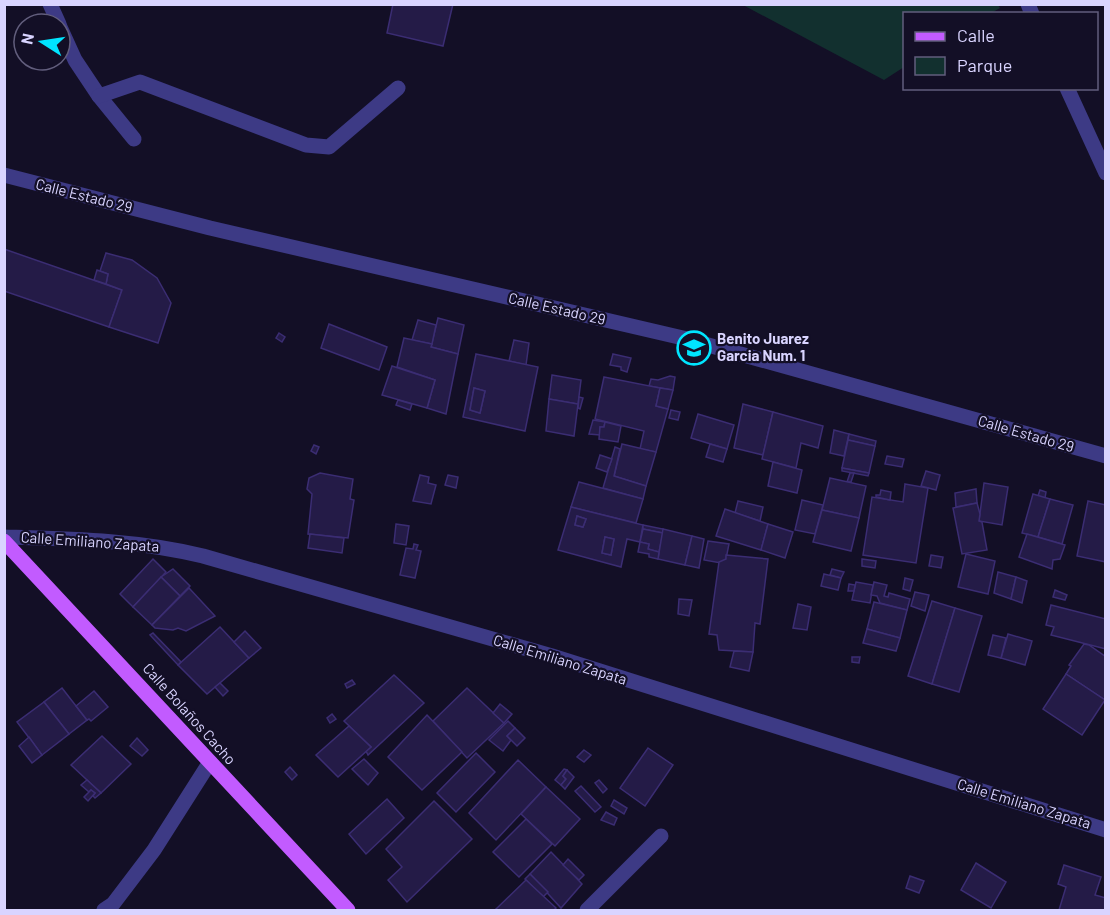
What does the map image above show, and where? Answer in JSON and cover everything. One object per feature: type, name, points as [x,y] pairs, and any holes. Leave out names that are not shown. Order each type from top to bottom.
[{"type":"main road","name":"Calle Bolaños Cacho","points":[[4,539],[348,910]]},
{"type":"street","points":[[72,53],[99,96],[134,139]]},
{"type":"street","points":[[99,96],[140,82],[306,145],[329,147],[398,88]]},
{"type":"street","points":[[1067,90],[1106,173]]},
{"type":"street","name":"Calle Estado 29","points":[[4,175],[210,228],[683,338],[1106,456]]},
{"type":"street","name":"Calle Emiliano Zapata","points":[[4,539],[112,540],[171,548],[204,556],[552,656],[1106,830]]},
{"type":"street","points":[[104,910],[113,904],[154,850],[210,762]]},
{"type":"street","points":[[587,910],[660,836]]},
{"type":"green space","points":[[743,5],[998,5],[1000,8],[993,12],[903,12],[903,68],[884,80]]},
{"type":"building","points":[[393,4],[453,4],[443,46],[387,33]]},
{"type":"building","points":[[4,249],[122,290],[109,327],[4,291]]},
{"type":"building","points":[[106,253],[132,260],[157,278],[171,303],[158,343],[109,327],[122,290],[106,284],[108,274],[100,271]]},
{"type":"building","points":[[97,270],[108,274],[106,284],[94,280]]},
{"type":"building","points":[[438,318],[464,325],[458,354],[431,347]]},
{"type":"building","points":[[418,320],[436,325],[432,344],[412,340]]},
{"type":"building","points":[[329,324],[387,347],[379,370],[321,348]]},
{"type":"building","points":[[279,333],[285,337],[282,342],[276,338]]},
{"type":"building","points":[[404,338],[432,344],[431,347],[458,354],[446,414],[427,408],[435,380],[397,367]]},
{"type":"building","points":[[514,340],[529,343],[526,365],[509,361]]},
{"type":"building","points":[[476,354],[538,367],[525,431],[463,417]],"holes":[[[474,388],[485,391],[480,413],[470,410]]]},
{"type":"building","points":[[613,354],[631,358],[627,372],[621,370],[621,367],[610,365]]},
{"type":"building","points":[[392,366],[435,380],[427,408],[382,395]]},
{"type":"building","points":[[552,375],[581,380],[578,404],[549,399]]},
{"type":"building","points":[[670,376],[675,377],[673,390],[649,386],[651,379],[658,380]]},
{"type":"building","points":[[604,377],[660,388],[656,406],[668,409],[656,452],[640,449],[644,431],[595,419]]},
{"type":"building","points":[[474,388],[485,391],[480,413],[470,410]]},
{"type":"building","points":[[660,388],[673,390],[668,409],[656,406]]},
{"type":"building","points":[[579,397],[583,398],[580,409],[578,408]]},
{"type":"building","points":[[549,399],[578,404],[574,436],[546,431]]},
{"type":"building","points":[[398,400],[412,404],[410,410],[396,405]]},
{"type":"building","points":[[743,404],[773,412],[763,455],[734,448]]},
{"type":"building","points":[[671,410],[680,412],[678,420],[669,418]]},
{"type":"building","points":[[773,412],[823,426],[818,448],[801,443],[796,468],[762,459]]},
{"type":"building","points":[[698,414],[734,425],[727,449],[691,438]]},
{"type":"building","points":[[593,420],[605,422],[604,427],[600,427],[600,435],[589,434]]},
{"type":"building","points":[[605,422],[621,426],[618,442],[599,439],[600,427],[604,427]]},
{"type":"building","points":[[834,430],[849,434],[844,456],[830,453]]},
{"type":"building","points":[[849,434],[876,441],[875,446],[848,440]]},
{"type":"building","points":[[848,440],[875,446],[869,473],[842,468]]},
{"type":"building","points":[[622,444],[656,452],[646,486],[614,476]]},
{"type":"building","points":[[710,444],[727,449],[723,462],[706,457]]},
{"type":"building","points":[[314,445],[319,447],[316,454],[311,451]]},
{"type":"building","points":[[615,447],[620,449],[614,476],[646,486],[643,499],[603,488]]},
{"type":"building","points":[[600,455],[612,459],[607,472],[596,468]]},
{"type":"building","points":[[887,456],[904,459],[902,467],[885,464]]},
{"type":"building","points":[[773,462],[802,470],[797,493],[768,486]]},
{"type":"building","points":[[842,468],[869,473],[868,476],[842,471]]},
{"type":"building","points":[[926,471],[940,475],[936,490],[921,486]]},
{"type":"building","points":[[320,473],[353,479],[350,499],[354,500],[348,538],[308,534],[312,494],[307,489],[309,478]]},
{"type":"building","points":[[850,473],[854,473],[851,482],[847,482]]},
{"type":"building","points":[[420,475],[429,477],[428,483],[436,485],[431,504],[413,501]]},
{"type":"building","points":[[448,475],[458,477],[456,488],[445,485]]},
{"type":"building","points":[[830,478],[866,486],[859,518],[822,510]]},
{"type":"building","points":[[579,482],[643,499],[636,523],[571,507]]},
{"type":"building","points":[[984,483],[1008,487],[1002,525],[979,521]]},
{"type":"building","points":[[905,484],[928,488],[916,563],[863,555],[872,497],[903,502]]},
{"type":"building","points":[[976,489],[977,503],[956,507],[955,493]]},
{"type":"building","points":[[881,490],[891,492],[890,500],[876,497],[880,495]]},
{"type":"building","points":[[1040,490],[1046,492],[1045,498],[1038,496]]},
{"type":"building","points":[[1033,494],[1050,499],[1038,537],[1022,533]]},
{"type":"building","points":[[1050,499],[1073,505],[1062,544],[1038,537]]},
{"type":"building","points":[[802,500],[823,505],[815,534],[795,530]]},
{"type":"building","points":[[738,501],[763,507],[760,521],[735,513]]},
{"type":"building","points":[[1088,501],[1106,505],[1106,562],[1077,556]]},
{"type":"building","points":[[977,503],[987,550],[962,554],[953,508]]},
{"type":"building","points":[[571,507],[643,525],[640,542],[627,539],[621,567],[558,550]],"holes":[[[577,516],[586,519],[583,527],[575,525]],[[605,537],[614,539],[611,555],[602,553]]]},
{"type":"building","points":[[725,509],[768,524],[761,550],[716,536]]},
{"type":"building","points":[[822,510],[859,518],[851,551],[813,542]]},
{"type":"building","points":[[577,516],[586,519],[583,527],[575,525]]},
{"type":"building","points":[[396,524],[409,526],[406,545],[394,543]]},
{"type":"building","points":[[768,524],[793,532],[785,558],[761,550]]},
{"type":"building","points":[[643,525],[663,529],[663,533],[643,529]]},
{"type":"building","points":[[643,529],[663,533],[659,552],[648,549],[649,544],[640,542]]},
{"type":"building","points":[[663,529],[692,536],[685,565],[658,559]]},
{"type":"building","points":[[310,534],[344,538],[342,553],[308,548]]},
{"type":"building","points":[[1027,534],[1065,545],[1060,559],[1053,560],[1052,569],[1019,557]]},
{"type":"building","points":[[692,536],[704,539],[699,568],[685,565]]},
{"type":"building","points":[[605,537],[614,539],[611,555],[602,553]]},
{"type":"building","points":[[708,541],[729,544],[726,559],[721,563],[704,560]]},
{"type":"building","points":[[640,542],[649,544],[648,549],[659,552],[658,559],[638,552]]},
{"type":"building","points":[[414,544],[418,545],[416,550],[421,551],[415,578],[400,575],[406,548],[413,549]]},
{"type":"building","points":[[966,554],[995,561],[988,594],[958,587]]},
{"type":"building","points":[[726,555],[768,559],[760,624],[755,623],[753,652],[719,650],[717,635],[709,634],[719,562],[726,559]]},
{"type":"building","points":[[931,555],[943,557],[941,568],[929,566]]},
{"type":"building","points":[[153,559],[166,572],[133,607],[120,594]]},
{"type":"building","points":[[862,559],[876,561],[875,568],[862,566]]},
{"type":"building","points":[[173,569],[190,586],[180,596],[161,577]]},
{"type":"building","points":[[832,569],[844,572],[841,578],[830,575]]},
{"type":"building","points":[[998,572],[1016,577],[1011,599],[994,593]]},
{"type":"building","points":[[824,574],[841,578],[838,590],[821,586]]},
{"type":"building","points":[[161,577],[180,596],[152,625],[133,607]]},
{"type":"building","points":[[1016,577],[1027,581],[1022,603],[1011,599]]},
{"type":"building","points":[[905,578],[913,580],[910,591],[903,589]]},
{"type":"building","points":[[856,582],[873,585],[870,603],[852,600]]},
{"type":"building","points":[[874,582],[887,585],[884,596],[888,597],[889,593],[910,599],[907,610],[880,603],[877,596],[871,595]]},
{"type":"building","points":[[849,584],[855,585],[854,591],[848,591]]},
{"type":"building","points":[[189,588],[215,616],[186,631],[178,628],[173,630],[155,628],[152,625]]},
{"type":"building","points":[[1055,590],[1067,595],[1065,600],[1053,597]]},
{"type":"building","points":[[915,592],[929,595],[925,611],[911,606]]},
{"type":"building","points":[[679,599],[692,600],[689,616],[678,614]]},
{"type":"building","points":[[932,601],[955,608],[932,684],[908,676]]},
{"type":"building","points":[[874,602],[907,610],[900,638],[867,629]]},
{"type":"building","points":[[798,604],[811,607],[807,630],[793,628]]},
{"type":"building","points":[[1051,605],[1106,619],[1106,649],[1051,635],[1054,627],[1046,625]]},
{"type":"building","points":[[955,608],[982,616],[959,692],[932,684]]},
{"type":"building","points":[[220,627],[249,658],[207,694],[178,665]]},
{"type":"building","points":[[867,629],[900,638],[896,651],[863,643]]},
{"type":"building","points":[[245,631],[261,648],[249,658],[234,642]]},
{"type":"building","points":[[153,633],[181,662],[178,665],[150,635]]},
{"type":"building","points":[[1008,634],[1032,641],[1025,665],[1001,658]]},
{"type":"building","points":[[993,635],[1006,638],[1001,658],[988,655]]},
{"type":"building","points":[[1084,644],[1106,657],[1105,700],[1066,674],[1071,666],[1069,665]]},
{"type":"building","points":[[734,651],[753,652],[749,671],[730,667]]},
{"type":"building","points":[[852,657],[860,657],[859,663],[852,662]]},
{"type":"building","points":[[1066,674],[1105,700],[1082,735],[1043,709]]},
{"type":"building","points":[[394,675],[424,703],[368,755],[366,751],[371,747],[344,721]]},
{"type":"building","points":[[352,680],[355,684],[347,688],[345,684]]},
{"type":"building","points":[[220,683],[228,691],[223,696],[215,687]]},
{"type":"building","points":[[62,688],[87,720],[69,734],[44,702]]},
{"type":"building","points":[[467,688],[504,723],[467,758],[433,721]]},
{"type":"building","points":[[94,691],[108,707],[91,721],[87,720],[76,706]]},
{"type":"building","points":[[44,702],[69,734],[42,755],[17,722]]},
{"type":"building","points":[[500,704],[512,714],[504,723],[493,713]]},
{"type":"building","points":[[332,714],[336,719],[330,723],[327,718]]},
{"type":"building","points":[[427,715],[462,752],[422,790],[388,757]]},
{"type":"building","points":[[508,721],[515,728],[507,736],[511,740],[503,751],[489,740]]},
{"type":"building","points":[[349,726],[371,747],[338,777],[316,755]]},
{"type":"building","points":[[515,728],[525,738],[517,746],[507,736]]},
{"type":"building","points":[[102,736],[131,764],[101,793],[71,765]]},
{"type":"building","points":[[29,737],[42,755],[32,763],[19,746]]},
{"type":"building","points":[[137,738],[148,750],[142,756],[130,746]]},
{"type":"building","points":[[648,748],[673,765],[645,806],[620,788]]},
{"type":"building","points":[[584,750],[591,755],[584,762],[577,757]]},
{"type":"building","points":[[476,753],[495,772],[456,812],[437,793]]},
{"type":"building","points":[[364,759],[378,773],[368,785],[352,769]]},
{"type":"building","points":[[518,760],[546,787],[496,840],[469,813]]},
{"type":"building","points":[[290,767],[297,775],[292,780],[285,772]]},
{"type":"building","points":[[564,769],[567,770],[563,776],[566,779],[561,785],[555,780]]},
{"type":"building","points":[[567,770],[574,777],[565,789],[561,785],[566,779],[563,776]]},
{"type":"building","points":[[87,780],[101,793],[95,798],[93,796],[95,793],[91,790],[89,792],[81,785]]},
{"type":"building","points":[[599,780],[607,789],[603,793],[595,783]]},
{"type":"building","points":[[581,786],[601,807],[595,812],[575,791]]},
{"type":"building","points":[[546,787],[580,819],[555,846],[521,814]]},
{"type":"building","points":[[91,790],[95,793],[88,801],[84,797]]},
{"type":"building","points":[[387,799],[404,818],[366,854],[349,834]]},
{"type":"building","points":[[614,800],[627,808],[624,814],[611,806]]},
{"type":"building","points":[[434,801],[472,839],[407,902],[388,880],[402,867],[386,849]]},
{"type":"building","points":[[606,812],[617,818],[614,825],[601,820]]},
{"type":"building","points":[[526,819],[552,844],[519,877],[493,852]]},
{"type":"building","points":[[551,852],[582,884],[561,908],[530,874]]},
{"type":"building","points":[[568,859],[584,875],[579,880],[563,865]]},
{"type":"building","points":[[976,863],[1006,882],[991,908],[961,890]]},
{"type":"building","points":[[1064,865],[1101,877],[1095,895],[1106,898],[1106,910],[1059,910],[1066,887],[1058,884]]},
{"type":"building","points":[[530,874],[548,892],[543,897],[525,879]]},
{"type":"building","points":[[910,876],[924,881],[919,893],[906,888]]},
{"type":"building","points":[[526,880],[556,908],[554,910],[495,910]]},
{"type":"place","name":"Benito Juarez Garcia Num. 1","points":[[694,348]]}]
